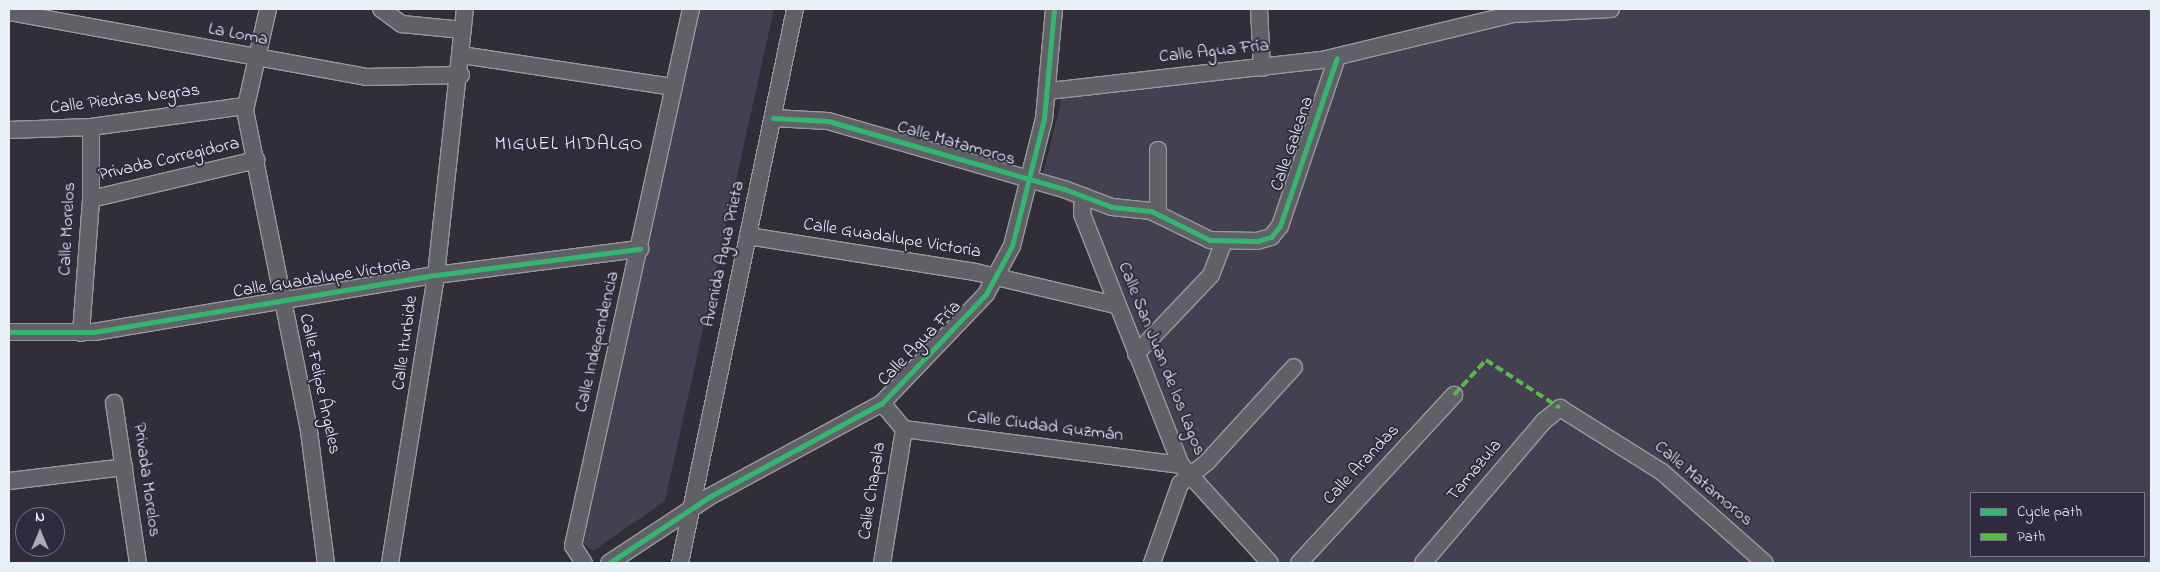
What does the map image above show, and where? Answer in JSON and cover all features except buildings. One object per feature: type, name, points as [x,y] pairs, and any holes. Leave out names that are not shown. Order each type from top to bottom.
[{"type":"street","name":"Calle Felipe Ángeles","points":[[268,9],[259,60],[245,106],[281,299],[309,431],[326,563]]},
{"type":"street","name":"Calle Iturbide","points":[[390,563],[436,274],[461,74],[465,9]]},
{"type":"street","name":"Calle Independencia","points":[[584,563],[572,546],[640,249],[691,9]]},
{"type":"street","name":"Avenida Agua Prieta","points":[[680,563],[795,9]]},
{"type":"street","points":[[1049,91],[1054,9]]},
{"type":"street","points":[[1259,9],[1262,68]]},
{"type":"street","name":"Calle Agua Fría","points":[[609,563],[692,508],[882,403],[958,327],[996,279],[1012,246],[1049,91],[1337,58],[1513,12],[1611,9]]},
{"type":"street","points":[[385,10],[402,24],[463,30]]},
{"type":"street","name":"La Loma","points":[[9,12],[259,60],[372,77],[461,74]]},
{"type":"street","points":[[462,55],[673,87]]},
{"type":"street","name":"Calle Galeana","points":[[1271,237],[1280,226],[1337,58]]},
{"type":"street","name":"Calle Piedras Negras","points":[[9,130],[91,127],[245,106]]},
{"type":"street","name":"Calle Matamoros","points":[[772,118],[828,121],[1029,179],[1121,209],[1158,213],[1202,237],[1224,242],[1271,237]]},
{"type":"street","name":"Calle Morelos","points":[[81,333],[91,199],[91,127]]},
{"type":"street","points":[[1158,150],[1158,213]]},
{"type":"street","name":"Privada Corregidora","points":[[91,199],[256,160]]},
{"type":"street","name":"Calle San Juan de los Lagos","points":[[1083,196],[1082,214],[1116,305],[1184,470],[1152,563]]},
{"type":"street","name":"Calle Guadalupe Victoria","points":[[748,236],[996,279],[1116,305]]},
{"type":"street","points":[[1136,354],[1211,275],[1224,242]]},
{"type":"street","name":"Calle Guadalupe Victoria","points":[[9,332],[81,333],[436,274],[640,249]]},
{"type":"street","points":[[1270,563],[1184,470],[1208,461],[1294,367]]},
{"type":"street","name":"Calle Arandas","points":[[1299,563],[1454,395]]},
{"type":"street","name":"Privada Morelos","points":[[114,403],[138,563]]},
{"type":"street","name":"Calle Chapala","points":[[882,403],[904,429],[882,563]]},
{"type":"street","name":"Calle Matamoros","points":[[1560,408],[1662,472],[1765,563]]},
{"type":"street","name":"Tamazula","points":[[1423,563],[1544,421],[1560,408]]},
{"type":"street","name":"Calle Ciudad Guzmán","points":[[904,429],[1184,470]]},
{"type":"street","points":[[9,481],[124,467]]},
{"type":"shaded area","points":[[700,9],[774,9],[665,501],[593,551],[583,543]]},
{"type":"shaded area","points":[[1586,9],[2151,9],[2151,563],[1278,563],[1182,464],[1075,206],[1040,186],[1063,93],[1348,52]]},
{"type":"marked path","points":[[1454,395],[1486,360],[1560,408]]},
{"type":"cycle path","points":[[609,563],[709,497],[882,403],[986,294],[1012,246],[1044,119],[1054,9]]},
{"type":"cycle path","points":[[773,118],[828,121],[1064,189],[1112,207],[1151,211],[1210,240],[1257,241],[1271,237],[1280,226],[1337,58]]},
{"type":"cycle path","points":[[9,332],[94,332],[436,275],[640,249]]},
{"type":"district","name":"MIGUEL HIDALGO","points":[[569,145]]}]
